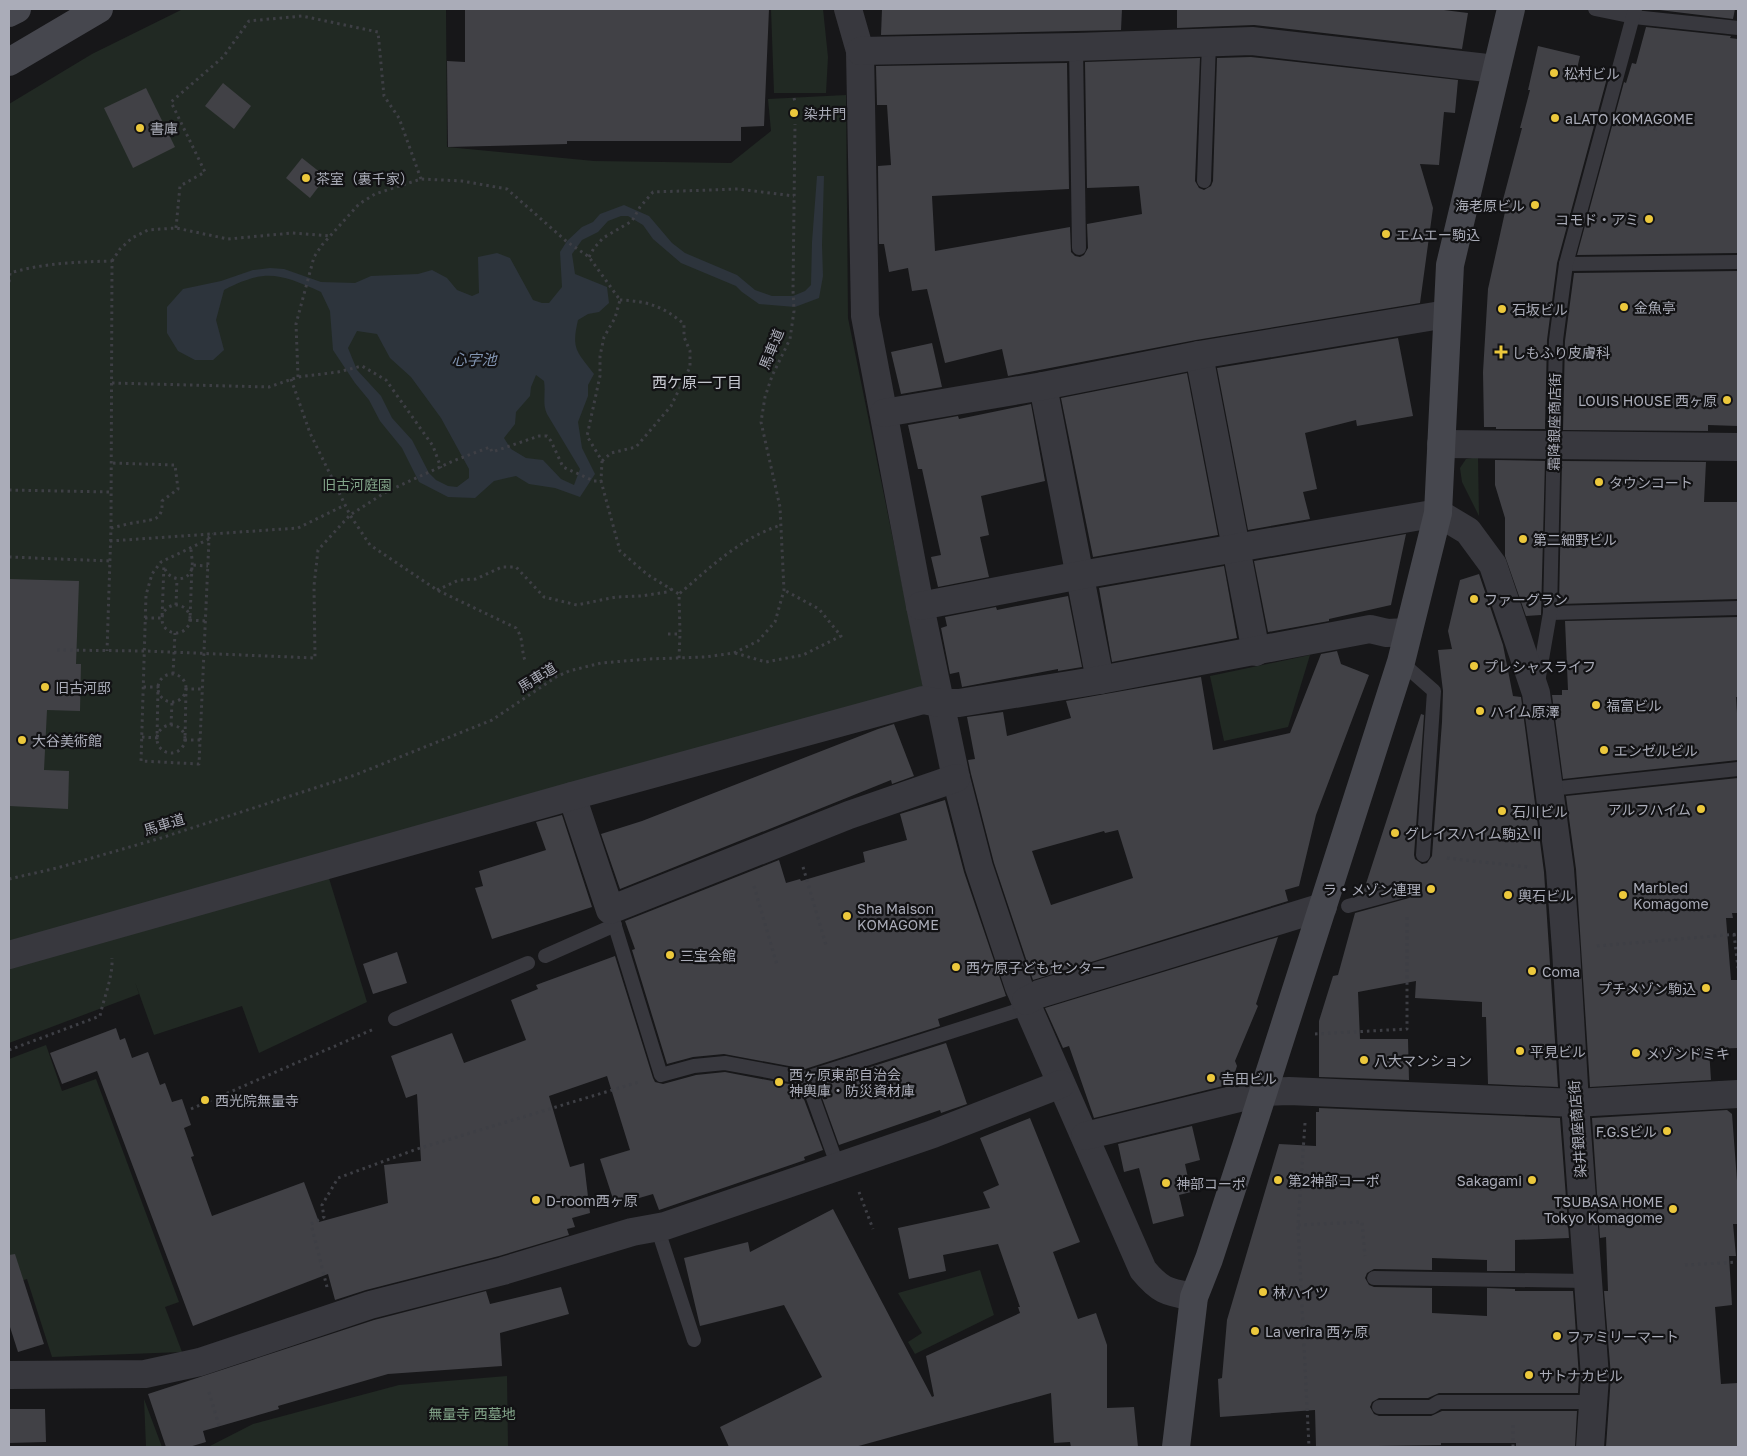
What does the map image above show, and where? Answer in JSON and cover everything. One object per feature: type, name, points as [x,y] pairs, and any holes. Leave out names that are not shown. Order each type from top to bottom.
[{"type":"street","points":[[9,13],[17,9]]},
{"type":"street","points":[[9,62],[99,9]]},
{"type":"street","points":[[848,9],[860,51],[865,316],[939,703],[979,867],[1019,986],[1144,1270],[1151,1279],[1167,1292],[1194,1297]]},
{"type":"street","points":[[1176,1447],[1194,1297],[1209,1259],[1264,1092],[1336,906],[1402,662],[1438,512],[1450,266],[1511,9]]},
{"type":"street","points":[[860,51],[1076,47],[1252,41],[1496,69]]},
{"type":"street","points":[[884,413],[1043,386],[1199,355],[1447,314]]},
{"type":"street","points":[[1199,355],[1256,652]]},
{"type":"street","points":[[1043,386],[1100,680]]},
{"type":"street","points":[[1441,444],[1738,447]]},
{"type":"street","points":[[920,606],[1081,575],[1438,512]]},
{"type":"street","name":"染井銀座商店街","points":[[1438,512],[1468,532],[1493,565],[1536,693],[1560,870],[1566,949],[1595,1377],[1590,1447]]},
{"type":"street","points":[[9,956],[572,796],[923,700],[939,703],[959,703],[1256,652],[1370,629],[1387,633],[1408,632]]},
{"type":"street","points":[[572,796],[613,917],[745,857],[794,837],[849,815],[956,778]]},
{"type":"street","points":[[1026,1001],[1040,994],[1336,906]]},
{"type":"street","points":[[9,1375],[145,1374],[200,1362],[370,1305],[503,1271],[618,1236],[665,1226],[934,1134],[1061,1084]]},
{"type":"street","points":[[1085,1136],[1264,1092],[1446,1091],[1575,1103],[1738,1094]]},
{"type":"lane","points":[[1595,9],[1738,28]]},
{"type":"lane","name":"霜降銀座商店街","points":[[1536,693],[1550,614],[1556,340],[1566,264],[1634,13]]},
{"type":"lane","points":[[1204,181],[1209,43]]},
{"type":"lane","points":[[1076,47],[1079,248]]},
{"type":"lane","points":[[1566,264],[1738,262]]},
{"type":"lane","points":[[1550,614],[1738,608]]},
{"type":"lane","points":[[1402,662],[1434,691],[1423,855]]},
{"type":"lane","points":[[1550,789],[1738,769]]},
{"type":"lane","points":[[1336,906],[1407,890]]},
{"type":"lane","points":[[545,956],[613,917],[661,1075],[694,1066],[725,1063],[806,1078],[1020,1010],[1026,1001]]},
{"type":"lane","points":[[396,1019],[528,963]]},
{"type":"lane","points":[[806,1078],[843,1165]]},
{"type":"lane","points":[[657,1227],[694,1340]]},
{"type":"lane","points":[[1374,1278],[1588,1281]]},
{"type":"lane","points":[[1379,1407],[1431,1407],[1439,1402],[1593,1402]]},
{"type":"path","points":[[176,228],[180,186],[205,172],[171,102],[223,57],[249,21],[302,16],[378,32],[384,96],[399,118],[421,179]]},
{"type":"path","points":[[1606,118],[1661,130]]},
{"type":"path","name":"馬車道","points":[[9,879],[57,868],[161,838],[354,775],[492,720],[556,677],[569,671],[601,663],[705,658],[734,653],[758,641],[775,622],[784,590],[780,507],[761,422],[765,397],[772,376],[790,339],[794,311],[795,124]]},
{"type":"path","points":[[298,377],[296,324],[303,292],[314,257],[322,245],[359,204],[374,194],[421,179],[462,181],[507,188],[579,251],[589,257],[620,300]]},
{"type":"path","points":[[589,257],[594,248],[604,238],[632,221],[640,207],[653,192],[738,189],[794,196]]},
{"type":"path","points":[[107,651],[111,528],[112,261],[120,249],[132,238],[148,230],[176,228],[228,239],[292,234],[331,236]]},
{"type":"path","points":[[9,282],[10,274],[44,265],[68,262],[112,261]]},
{"type":"path","points":[[602,461],[611,453],[636,447],[671,406],[690,367],[690,351],[684,337],[684,324],[672,313],[643,301],[620,300]]},
{"type":"path","points":[[620,300],[615,318],[604,337],[600,356],[600,376],[587,436],[602,461],[601,481],[620,551],[648,575],[679,594]]},
{"type":"path","points":[[112,383],[269,387],[298,377],[338,372],[362,366],[386,380],[433,446],[441,468]]},
{"type":"path","points":[[291,379],[310,433],[345,506],[370,545],[437,590],[516,628],[522,637],[522,654],[526,663]]},
{"type":"path","points":[[57,650],[145,651],[315,658],[314,586],[318,550],[350,515],[386,492],[490,447],[492,452],[539,436],[547,436],[551,441],[563,467],[594,481],[601,481]]},
{"type":"path","points":[[111,463],[175,465],[178,489],[162,501],[161,512],[156,519],[149,522],[141,521],[111,528]]},
{"type":"path","points":[[9,490],[111,492]]},
{"type":"path","points":[[110,541],[298,528],[345,506]]},
{"type":"path","points":[[679,594],[733,548],[760,532],[781,525]]},
{"type":"path","points":[[209,540],[164,562],[152,574],[146,595],[141,761],[199,764],[205,620],[208,566],[209,540],[209,537],[213,534]]},
{"type":"path","points":[[175,633],[185,629],[190,620],[191,548]]},
{"type":"path","points":[[9,557],[110,561]]},
{"type":"path","points":[[164,562],[168,574],[174,579],[188,575],[192,566]]},
{"type":"path","points":[[164,562],[162,618],[166,628],[175,633]]},
{"type":"path","points":[[192,566],[208,566]]},
{"type":"path","points":[[437,590],[459,580],[476,579],[502,567],[516,566],[544,596],[577,605],[616,597],[641,596],[670,590]]},
{"type":"path","points":[[176,605],[177,579]]},
{"type":"path","points":[[734,653],[766,662],[803,655],[841,636],[819,610],[784,590]]},
{"type":"path","points":[[679,594],[679,658]]},
{"type":"path","points":[[162,618],[166,608],[176,605],[186,609],[190,620]]},
{"type":"path","points":[[145,618],[162,618]]},
{"type":"path","points":[[190,620],[205,620]]},
{"type":"path","points":[[173,674],[175,633]]},
{"type":"path","points":[[668,634],[680,634]]},
{"type":"path","points":[[535,670],[539,674],[549,669],[554,670],[556,677]]},
{"type":"path","points":[[173,674],[182,679],[186,689],[185,740],[180,749],[170,753],[160,748],[157,738],[158,687],[163,677],[173,674]]},
{"type":"path","points":[[143,687],[158,687]]},
{"type":"path","points":[[158,687],[162,698],[172,702],[182,698],[186,689]]},
{"type":"path","points":[[186,689],[202,689]]},
{"type":"path","points":[[171,725],[172,702]]},
{"type":"path","points":[[157,738],[161,728],[171,725],[181,730],[185,740]]},
{"type":"path","points":[[142,737],[157,738]]},
{"type":"path","points":[[185,740],[200,740]]},
{"type":"path","points":[[170,753],[170,762]]},
{"type":"path","points":[[794,837],[826,945]]},
{"type":"path","points":[[1423,855],[1560,870]]},
{"type":"path","points":[[745,857],[777,965]]},
{"type":"path","points":[[1307,1035],[1407,1029],[1407,890]]},
{"type":"path","points":[[9,1050],[100,1016],[112,971],[109,927]]},
{"type":"path","points":[[1734,934],[1738,968]]},
{"type":"path","points":[[1566,949],[1738,934]]},
{"type":"path","points":[[191,1109],[396,1019]]},
{"type":"path","points":[[335,1317],[311,1224],[324,1218],[322,1205],[338,1178],[417,1149],[661,1075]]},
{"type":"path","points":[[1308,1093],[1298,1225],[1309,1447]]},
{"type":"path","points":[[843,1165],[873,1229]]},
{"type":"path","points":[[1298,1225],[1362,1222],[1367,1278],[1374,1278]]},
{"type":"path","points":[[1685,1266],[1738,1262]]},
{"type":"path","points":[[200,1362],[220,1429]]},
{"type":"green space","name":"旧古河庭園","points":[[183,9],[446,9],[447,147],[594,161],[731,163],[771,131],[768,99],[846,95],[848,318],[924,692],[9,946],[9,104],[92,54]]},
{"type":"green space","points":[[771,9],[823,9],[828,57],[826,93],[774,93]]},
{"type":"green space","points":[[1478,457],[1479,516],[1462,482],[1460,468],[1466,459]]},
{"type":"green space","points":[[1310,655],[1288,727],[1224,741],[1210,676]]},
{"type":"green space","points":[[328,875],[367,1002],[259,1053],[242,1006],[154,1035],[135,982],[139,994],[9,1043],[9,965]]},
{"type":"green space","points":[[46,1045],[62,1091],[96,1079],[179,1302],[165,1307],[182,1352],[52,1357],[27,1279],[9,1284],[9,1059]]},
{"type":"green space","points":[[980,1270],[994,1315],[915,1354],[908,1342],[922,1333],[898,1293]]},
{"type":"green space","name":"無量寺 西墓地","points":[[507,1376],[508,1447],[208,1447],[253,1424],[399,1385]]},
{"type":"green space","points":[[144,1399],[162,1447],[146,1447]]},
{"type":"water","name":"心字池","points":[[817,176],[824,176],[823,276],[819,298],[795,307],[759,304],[736,286],[681,263],[653,239],[643,225],[628,216],[621,216],[608,221],[598,232],[582,240],[572,254],[575,274],[607,287],[609,303],[599,312],[588,314],[578,320],[576,330],[577,350],[594,374],[588,385],[588,396],[578,422],[582,448],[595,474],[580,497],[555,488],[529,484],[516,476],[494,481],[475,498],[448,497],[419,482],[402,448],[380,421],[369,400],[333,350],[330,311],[321,292],[307,286],[283,278],[262,276],[251,278],[224,290],[216,320],[224,350],[213,360],[195,360],[178,351],[167,333],[167,307],[183,289],[221,281],[253,270],[270,268],[284,269],[321,282],[355,283],[371,276],[418,274],[432,270],[447,278],[457,290],[472,296],[479,293],[478,257],[497,253],[510,258],[533,300],[549,303],[562,287],[560,252],[567,241],[582,227],[593,222],[600,214],[624,205],[649,216],[672,243],[685,253],[737,275],[755,290],[772,296],[793,296],[805,291],[811,285]],"holes":[[[357,331],[377,334],[390,358],[411,377],[441,418],[469,469],[469,478],[457,487],[448,486],[436,480],[429,473],[412,440],[392,418],[381,396],[357,370],[348,348]],[[536,375],[544,381],[547,414],[580,469],[574,485],[561,479],[543,460],[526,458],[511,449],[504,438],[515,424],[516,412],[530,396],[531,387]]]},
{"type":"building","points":[[465,9],[769,9],[764,126],[741,127],[741,141],[567,141],[567,144],[448,147],[447,61],[465,62]]},
{"type":"building","points":[[882,9],[1122,9],[1121,30],[881,35]]},
{"type":"building","points":[[1177,9],[1436,9],[1468,13],[1462,49],[1254,25],[1177,28]]},
{"type":"building","points":[[1651,9],[1735,9],[1733,19]]},
{"type":"building","points":[[1646,27],[1731,36],[1730,38],[1738,39],[1738,253],[1577,255],[1624,82],[1626,83],[1632,63],[1636,64]]},
{"type":"building","points":[[1538,46],[1580,56],[1577,69],[1607,78],[1557,263],[1547,340],[1545,429],[1496,429],[1496,427],[1484,427],[1483,372],[1488,289],[1505,212],[1500,211],[1522,128],[1520,128],[1530,90],[1528,90]]},
{"type":"building","points":[[1251,57],[1458,80],[1455,113],[1444,112],[1439,165],[1420,164],[1433,208],[1420,303],[1196,340],[1008,376],[1002,349],[945,363],[927,289],[912,291],[908,268],[889,272],[884,244],[879,244],[878,166],[891,165],[887,105],[877,105],[876,66],[1067,63],[1069,189],[932,196],[935,251],[1070,227],[1071,252],[1075,256],[1080,257],[1084,255],[1088,248],[1087,224],[1142,214],[1139,186],[1087,188],[1085,62],[1200,58],[1195,181],[1199,188],[1204,190],[1211,186],[1213,181],[1217,58]]},
{"type":"building","points":[[223,83],[251,106],[234,129],[205,106]]},
{"type":"building","name":"書庫","points":[[146,88],[175,147],[133,168],[104,108]]},
{"type":"building","name":"茶室（裏千家）","points":[[302,158],[326,177],[310,198],[286,178]]},
{"type":"building","points":[[1738,271],[1738,426],[1708,425],[1708,431],[1563,430],[1565,341],[1574,273]]},
{"type":"building","points":[[1398,338],[1413,416],[1357,426],[1356,420],[1305,433],[1317,489],[1303,492],[1310,519],[1248,530],[1217,368]]},
{"type":"building","points":[[932,343],[942,387],[901,394],[891,352]]},
{"type":"building","points":[[1187,373],[1218,535],[1093,557],[1061,398]]},
{"type":"building","points":[[1031,404],[1045,481],[981,496],[989,535],[980,537],[989,577],[938,587],[931,557],[941,555],[922,469],[918,469],[908,425],[958,416],[959,419]]},
{"type":"building","points":[[1495,460],[1545,461],[1541,615],[1526,616],[1505,556],[1505,518],[1495,485]]},
{"type":"building","points":[[1562,461],[1706,462],[1704,502],[1738,502],[1738,599],[1559,604]]},
{"type":"building","points":[[1406,534],[1391,605],[1329,619],[1329,621],[1268,632],[1254,561]]},
{"type":"building","points":[[1224,566],[1237,638],[1112,662],[1099,588]]},
{"type":"building","points":[[1479,574],[1503,645],[1513,696],[1521,697],[1544,872],[1558,1087],[1488,1084],[1486,1017],[1482,1017],[1482,1002],[1415,998],[1416,981],[1358,992],[1360,1039],[1408,1039],[1409,1080],[1319,1077],[1319,1021],[1333,976],[1338,975],[1355,913],[1409,898],[1415,893],[1413,884],[1405,881],[1363,893],[1421,714],[1424,715],[1414,855],[1415,859],[1422,864],[1427,863],[1432,856],[1443,691],[1438,650],[1452,649],[1448,631],[1460,580]]},
{"type":"building","name":"旧古河邸","points":[[9,579],[79,581],[76,664],[81,664],[80,711],[47,710],[44,770],[69,771],[68,809],[9,806]]},
{"type":"building","points":[[1068,596],[1082,667],[1058,671],[1058,669],[962,687],[959,672],[950,674],[941,628],[947,626],[945,617],[996,607],[997,610]]},
{"type":"building","points":[[1738,617],[1738,697],[1736,697],[1738,760],[1563,779],[1552,695],[1562,695],[1562,690],[1568,690],[1565,621]]},
{"type":"building","points":[[1337,651],[1341,664],[1369,675],[1316,815],[1299,886],[1285,890],[1288,901],[1033,980],[994,863],[971,774],[968,760],[975,759],[967,717],[1003,712],[1007,736],[1071,718],[1066,701],[1201,677],[1213,750],[1290,733],[1321,654]],"holes":[[[1118,830],[1133,878],[1051,905],[1032,851],[1104,831],[1105,833]]]},
{"type":"building","points":[[894,724],[914,776],[892,784],[891,780],[620,889],[601,834],[642,821]]},
{"type":"building","points":[[1738,778],[1738,913],[1732,913],[1733,918],[1726,918],[1731,980],[1738,980],[1738,1048],[1709,1049],[1711,1080],[1590,1087],[1576,869],[1566,796]]},
{"type":"building","points":[[945,800],[964,872],[1006,996],[938,1019],[940,1026],[805,1069],[724,1054],[693,1057],[667,1064],[632,950],[635,949],[625,921],[779,860],[786,883],[800,879],[801,881],[865,862],[863,852],[907,840],[900,814]]},
{"type":"building","points":[[562,815],[592,907],[492,939],[475,888],[483,886],[479,871],[546,850],[536,822]]},
{"type":"building","points":[[1278,937],[1256,1004],[1258,1006],[1235,1061],[1237,1066],[1231,1084],[1094,1118],[1069,1046],[1063,1048],[1045,1008]]},
{"type":"building","points":[[397,952],[407,983],[373,994],[363,964]]},
{"type":"building","points":[[615,956],[655,1082],[663,1084],[696,1075],[725,1072],[799,1086],[823,1150],[804,1157],[805,1160],[659,1210],[653,1194],[615,1205],[600,1159],[630,1150],[607,1076],[549,1096],[570,1167],[584,1163],[590,1213],[572,1218],[575,1227],[567,1229],[569,1235],[335,1300],[328,1274],[193,1326],[97,1071],[62,1084],[50,1053],[116,1028],[120,1040],[125,1038],[132,1058],[148,1052],[160,1085],[165,1083],[172,1102],[182,1099],[191,1125],[184,1128],[194,1156],[191,1157],[212,1216],[304,1182],[319,1222],[388,1203],[384,1165],[421,1161],[417,1094],[406,1098],[391,1056],[452,1033],[464,1063],[526,1040],[511,1000],[538,989],[536,985]]},
{"type":"building","points":[[946,1043],[967,1104],[941,1113],[940,1110],[839,1145],[817,1084]]},
{"type":"building","points":[[1319,1108],[1560,1118],[1569,1238],[1515,1240],[1515,1271],[1487,1271],[1487,1260],[1432,1258],[1432,1270],[1374,1269],[1367,1273],[1365,1278],[1369,1285],[1374,1287],[1432,1288],[1432,1313],[1487,1316],[1487,1288],[1515,1289],[1515,1291],[1573,1291],[1579,1377],[1578,1393],[1439,1393],[1428,1398],[1379,1398],[1372,1402],[1370,1407],[1374,1414],[1379,1416],[1431,1416],[1442,1411],[1577,1411],[1575,1447],[1516,1447],[1516,1443],[1441,1443],[1441,1445],[1316,1447],[1315,1410],[1220,1417],[1218,1379],[1222,1378],[1227,1320],[1279,1144],[1316,1146],[1316,1112],[1319,1112]]},
{"type":"building","points":[[1727,1110],[1732,1114],[1738,1194],[1738,1224],[1733,1224],[1736,1256],[1729,1256],[1732,1305],[1715,1307],[1721,1384],[1738,1383],[1738,1447],[1606,1447],[1611,1376],[1604,1291],[1608,1291],[1606,1237],[1600,1238],[1592,1118]]},
{"type":"building","points":[[1030,1118],[1080,1242],[1053,1252],[1078,1319],[1096,1313],[1107,1345],[1107,1408],[1134,1407],[1138,1447],[1071,1447],[1070,1442],[1054,1443],[1051,1393],[855,1447],[729,1447],[720,1427],[822,1377],[784,1305],[700,1326],[684,1258],[748,1242],[750,1252],[833,1209],[932,1397],[934,1396],[926,1356],[1020,1313],[1018,1307],[1020,1307],[998,1244],[943,1255],[946,1271],[909,1279],[898,1228],[990,1208],[983,1192],[999,1185],[980,1138]]},
{"type":"building","name":"神部コーポ","points":[[1192,1126],[1200,1160],[1185,1164],[1191,1192],[1179,1195],[1184,1216],[1153,1224],[1139,1168],[1124,1172],[1118,1144]]},
{"type":"building","points":[[15,1254],[44,1344],[18,1352],[9,1324],[9,1255]]},
{"type":"building","points":[[561,1287],[569,1314],[500,1333],[502,1366],[388,1374],[278,1406],[279,1409],[203,1431],[206,1442],[189,1447],[166,1447],[148,1394],[374,1320],[486,1291],[490,1304]]},
{"type":"building","points":[[9,1409],[45,1409],[46,1442],[9,1443]]},
{"type":"place","name":"松村ビル","points":[[1554,73]]},
{"type":"place","name":"染井門","points":[[794,113]]},
{"type":"place","name":"aLATO KOMAGOME","points":[[1555,118]]},
{"type":"place","name":"書庫","points":[[140,128]]},
{"type":"place","name":"茶室（裏千家）","points":[[306,178]]},
{"type":"place","name":"海老原ビル","points":[[1535,205]]},
{"type":"place","name":"コモド・アミ","points":[[1649,219]]},
{"type":"place","name":"エムエー駒込","points":[[1386,234]]},
{"type":"place","name":"金魚亭","points":[[1624,307]]},
{"type":"place","name":"石坂ビル","points":[[1502,309]]},
{"type":"place","name":"しもふり皮膚科","points":[[1501,352]]},
{"type":"place","name":"LOUIS HOUSE 西ヶ原","points":[[1727,400]]},
{"type":"place","name":"タウンコート","points":[[1599,482]]},
{"type":"place","name":"第二細野ビル","points":[[1523,539]]},
{"type":"place","name":"ファーグラン","points":[[1474,599]]},
{"type":"place","name":"プレシャスライフ","points":[[1474,666]]},
{"type":"place","name":"旧古河邸","points":[[45,687]]},
{"type":"place","name":"福富ビル","points":[[1596,705]]},
{"type":"place","name":"ハイム原澤","points":[[1480,711]]},
{"type":"place","name":"大谷美術館","points":[[22,740]]},
{"type":"place","name":"エンゼルビル","points":[[1604,750]]},
{"type":"place","name":"アルフハイム","points":[[1701,809]]},
{"type":"place","name":"石川ビル","points":[[1502,811]]},
{"type":"place","name":"グレイスハイム駒込Ⅱ","points":[[1395,833]]},
{"type":"place","name":"ラ・メゾン連理","points":[[1431,889]]},
{"type":"place","name":"輿石ビル","points":[[1508,895]]},
{"type":"place","name":"Marbled Komagome","points":[[1623,895]]},
{"type":"place","name":"Sha Maison KOMAGOME","points":[[847,916]]},
{"type":"place","name":"三宝会館","points":[[670,955]]},
{"type":"place","name":"西ケ原子どもセンター","points":[[956,967]]},
{"type":"place","name":"Coma","points":[[1532,971]]},
{"type":"place","name":"プチメゾン駒込","points":[[1706,988]]},
{"type":"place","name":"平見ビル","points":[[1520,1051]]},
{"type":"place","name":"メゾンドミキ","points":[[1636,1053]]},
{"type":"place","name":"八大マンション","points":[[1364,1060]]},
{"type":"place","name":"𠮷田ビル","points":[[1211,1078]]},
{"type":"place","name":"西ヶ原東部自治会 神輿庫・防災資材庫","points":[[779,1082]]},
{"type":"place","name":"西光院無量寺","points":[[205,1100]]},
{"type":"place","name":"F.G.Sビル","points":[[1667,1131]]},
{"type":"place","name":"第2神部コーポ","points":[[1278,1180]]},
{"type":"place","name":"Sakagami","points":[[1532,1180]]},
{"type":"place","name":"神部コーポ","points":[[1166,1183]]},
{"type":"place","name":"D-room西ヶ原","points":[[536,1200]]},
{"type":"place","name":"TSUBASA HOME Tokyo Komagome","points":[[1673,1209]]},
{"type":"place","name":"林ハイツ","points":[[1263,1292]]},
{"type":"place","name":"La verira 西ヶ原","points":[[1255,1331]]},
{"type":"place","name":"ファミリーマート","points":[[1557,1336]]},
{"type":"place","name":"サトナカビル","points":[[1529,1375]]},
{"type":"district","name":"西ケ原一丁目","points":[[697,382]]}]
